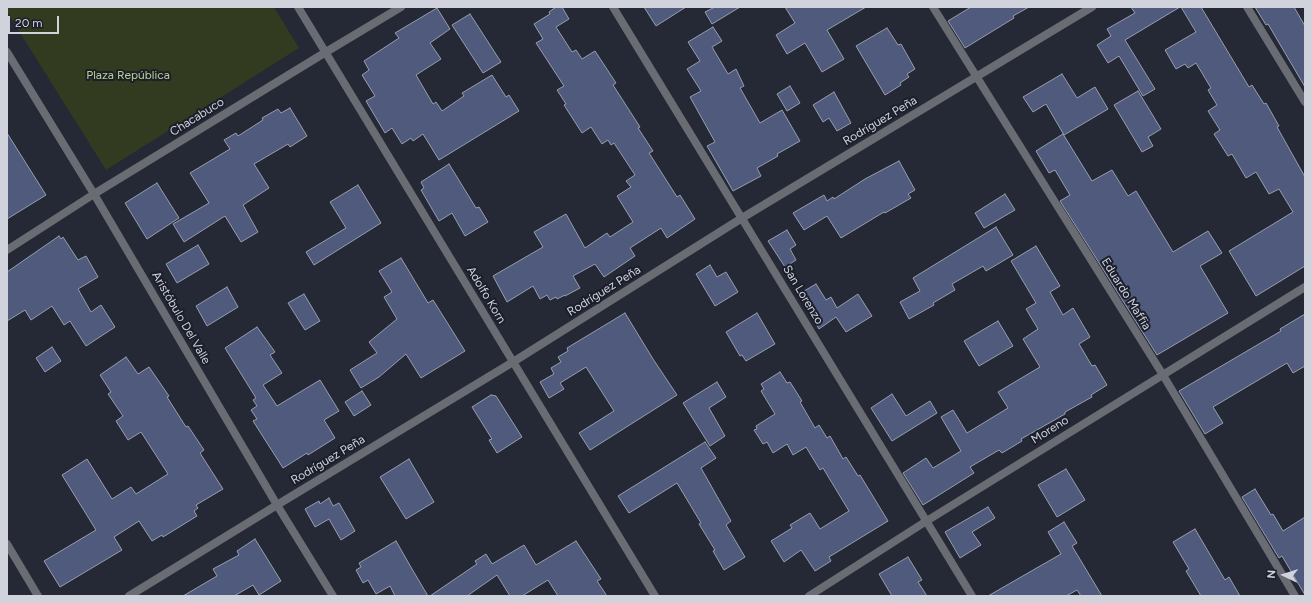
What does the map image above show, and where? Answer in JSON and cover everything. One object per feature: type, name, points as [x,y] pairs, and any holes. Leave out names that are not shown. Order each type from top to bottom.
[{"type":"street","name":"Adolfo Korn","points":[[298,7],[655,596]]},
{"type":"street","name":"Chacabuco","points":[[7,250],[94,194],[401,7]]},
{"type":"street","name":"San Lorenzo","points":[[613,7],[925,522],[972,596]]},
{"type":"street","name":"Eduardo Maffia","points":[[933,7],[1163,375],[1295,596]]},
{"type":"street","name":"Rodríguez Peña","points":[[129,596],[277,504],[513,362],[742,218],[1092,7]]},
{"type":"street","points":[[1246,7],[1305,102]]},
{"type":"street","name":"Aristóbulo Del Valle","points":[[7,52],[94,194],[333,596]]},
{"type":"street","name":"Moreno","points":[[809,596],[925,522],[1305,287]]},
{"type":"street","points":[[7,544],[38,596]]},
{"type":"green space","name":"Plaza República","points":[[7,7],[274,7],[299,48],[106,170],[7,12]]},
{"type":"building","points":[[556,7],[562,7],[569,19],[556,27],[572,52],[576,50],[582,59],[595,51],[616,83],[613,85],[640,127],[638,128],[653,151],[649,153],[677,197],[680,195],[695,219],[667,238],[661,228],[630,248],[635,256],[604,277],[595,264],[573,276],[580,288],[565,296],[557,299],[556,297],[550,300],[547,295],[540,299],[533,286],[507,302],[493,276],[543,247],[534,232],[566,214],[585,248],[607,233],[610,237],[633,222],[617,196],[631,187],[626,181],[635,175],[614,143],[611,145],[608,140],[602,144],[591,127],[582,133],[564,105],[566,104],[557,90],[564,86],[536,43],[543,39],[534,24],[550,14],[549,12]]},
{"type":"building","points":[[644,7],[686,7],[656,26]]},
{"type":"building","points":[[715,7],[740,7],[712,24],[705,12]]},
{"type":"building","points":[[785,7],[866,7],[827,30],[844,59],[822,72],[805,43],[787,54],[776,35],[795,23]]},
{"type":"building","points":[[971,7],[1029,7],[965,48],[948,21]]},
{"type":"building","points":[[1131,7],[1180,7],[1125,40],[1155,89],[1143,96],[1119,56],[1108,63],[1097,45],[1111,36],[1107,29],[1135,13]]},
{"type":"building","points":[[1181,7],[1201,7],[1249,87],[1252,85],[1264,104],[1266,103],[1279,126],[1277,127],[1305,177],[1305,266],[1256,296],[1229,251],[1293,212],[1279,189],[1269,194],[1256,172],[1246,178],[1232,154],[1228,156],[1214,134],[1220,130],[1208,111],[1217,105],[1208,90],[1211,88],[1196,63],[1188,68],[1185,64],[1176,69],[1165,50],[1196,32]]},
{"type":"building","points":[[1255,7],[1294,7],[1305,26],[1305,87],[1268,24],[1266,25]]},
{"type":"building","points":[[437,8],[450,29],[430,43],[441,59],[416,75],[433,104],[436,102],[442,111],[464,96],[462,93],[492,75],[506,97],[509,95],[519,111],[439,160],[423,134],[413,141],[411,138],[402,144],[392,128],[385,133],[366,101],[375,96],[362,75],[369,70],[364,61],[399,38],[395,33]]},
{"type":"building","points":[[470,14],[501,62],[483,73],[452,25]]},
{"type":"building","points":[[713,27],[722,41],[712,47],[728,74],[736,69],[744,86],[740,88],[760,123],[782,110],[800,141],[777,154],[778,156],[757,168],[761,176],[733,191],[707,146],[715,142],[690,97],[701,91],[687,69],[700,61],[688,42]]},
{"type":"building","points":[[887,28],[898,45],[901,44],[915,69],[907,74],[909,77],[900,83],[901,85],[885,95],[856,46]]},
{"type":"building","points":[[1062,74],[1077,98],[1095,87],[1108,109],[1064,135],[1046,104],[1033,112],[1023,97]]},
{"type":"building","points":[[790,86],[800,103],[787,111],[777,94]]},
{"type":"building","points":[[1138,91],[1161,129],[1148,137],[1153,146],[1142,152],[1114,105]]},
{"type":"building","points":[[834,92],[851,123],[837,131],[829,118],[823,122],[813,105]]},
{"type":"building","points":[[290,108],[307,136],[290,147],[288,144],[254,164],[269,188],[243,205],[258,232],[241,242],[225,216],[184,242],[173,224],[209,203],[190,173],[230,149],[224,140],[236,133],[238,136],[263,120],[262,118],[278,109],[281,113]]},
{"type":"building","points":[[7,133],[46,195],[7,219]]},
{"type":"building","points":[[1063,134],[1092,181],[1112,170],[1128,196],[1136,191],[1173,252],[1208,231],[1222,253],[1200,266],[1228,313],[1157,355],[1060,201],[1070,195],[1055,170],[1049,173],[1036,151]]},
{"type":"building","points":[[899,161],[915,190],[908,194],[911,198],[885,213],[884,212],[841,238],[827,216],[804,230],[793,213],[824,195],[827,201],[833,197],[834,199],[865,179]]},
{"type":"building","points":[[449,164],[476,208],[479,207],[488,222],[465,236],[452,213],[439,221],[421,190],[424,188],[421,182]]},
{"type":"building","points":[[157,183],[179,218],[147,239],[125,203]]},
{"type":"building","points":[[358,185],[381,223],[314,265],[306,252],[346,228],[330,202]]},
{"type":"building","points":[[1005,194],[1015,210],[984,228],[975,213]]},
{"type":"building","points":[[996,227],[1013,255],[986,271],[983,266],[952,284],[955,290],[933,303],[934,305],[909,319],[900,302],[920,291],[913,278]]},
{"type":"building","points":[[787,230],[796,245],[790,249],[796,260],[785,267],[768,241]]},
{"type":"building","points":[[59,236],[61,239],[63,237],[78,260],[86,256],[98,277],[78,289],[91,312],[101,305],[115,327],[86,346],[70,321],[64,325],[52,306],[31,320],[25,310],[7,321],[7,272]]},
{"type":"building","points":[[198,245],[209,264],[177,283],[166,264]]},
{"type":"building","points":[[1036,246],[1060,286],[1050,292],[1063,315],[1073,308],[1090,337],[1079,344],[1092,366],[1095,365],[1107,385],[1091,395],[1092,397],[1021,439],[1022,441],[1002,453],[999,450],[970,467],[974,473],[923,505],[903,473],[926,458],[933,468],[961,451],[941,417],[953,410],[967,433],[1008,408],[998,392],[1040,367],[1023,339],[1038,329],[1026,309],[1036,303],[1011,261]]},
{"type":"building","points":[[401,258],[428,303],[433,300],[465,351],[421,378],[406,354],[379,377],[361,388],[350,370],[377,353],[369,342],[397,319],[384,297],[392,292],[379,271]]},
{"type":"building","points":[[710,265],[717,277],[726,272],[738,292],[715,306],[696,274]]},
{"type":"building","points":[[816,284],[826,300],[831,297],[837,308],[858,294],[872,316],[846,332],[836,317],[819,329],[799,294]]},
{"type":"building","points":[[227,287],[238,307],[207,326],[196,306]]},
{"type":"building","points":[[304,294],[320,321],[305,330],[288,303]]},
{"type":"building","points":[[625,313],[677,395],[590,450],[579,433],[614,411],[586,367],[560,383],[564,389],[549,398],[540,382],[554,374],[551,368],[561,362],[558,357],[568,351],[567,348]]},
{"type":"building","points":[[757,313],[775,344],[746,361],[742,355],[740,356],[726,332]]},
{"type":"building","points":[[1305,314],[1305,366],[1293,373],[1287,363],[1213,407],[1223,423],[1205,434],[1179,391],[1281,331],[1280,329]]},
{"type":"building","points":[[998,321],[1013,346],[979,366],[964,341]]},
{"type":"building","points":[[257,327],[275,352],[270,355],[282,373],[263,385],[277,406],[320,380],[339,411],[324,420],[335,438],[308,455],[307,453],[283,468],[253,421],[257,419],[251,410],[257,406],[253,400],[256,398],[225,348]]},
{"type":"building","points":[[52,347],[61,361],[45,372],[36,358]]},
{"type":"building","points":[[126,357],[138,374],[149,367],[169,396],[167,397],[186,427],[188,426],[204,450],[200,453],[223,489],[196,505],[198,508],[194,511],[197,516],[163,537],[162,535],[152,541],[139,521],[114,537],[122,550],[60,587],[44,561],[96,530],[62,475],[87,459],[112,499],[131,487],[136,494],[168,474],[141,432],[128,440],[116,421],[123,416],[108,394],[111,392],[100,375]]},
{"type":"building","points":[[780,372],[787,383],[790,382],[802,401],[800,402],[815,428],[819,425],[827,438],[830,436],[843,459],[846,457],[858,476],[860,475],[888,521],[829,557],[831,561],[815,571],[801,550],[784,562],[771,541],[792,528],[790,525],[810,513],[820,529],[849,511],[823,468],[820,470],[806,447],[793,455],[787,444],[773,453],[767,442],[763,444],[754,430],[757,429],[756,426],[775,414],[761,391],[764,389],[761,384]]},
{"type":"building","points":[[717,382],[726,397],[709,408],[725,436],[710,446],[683,403]]},
{"type":"building","points":[[362,391],[371,405],[354,416],[345,402]]},
{"type":"building","points":[[892,394],[906,416],[930,401],[937,413],[892,441],[871,408]]},
{"type":"building","points":[[491,395],[496,396],[522,437],[497,453],[489,440],[492,439],[472,407]]},
{"type":"building","points":[[705,442],[716,458],[701,468],[731,521],[726,525],[745,557],[724,570],[713,551],[715,550],[699,524],[701,523],[677,483],[629,513],[618,496]]},
{"type":"building","points":[[409,459],[434,502],[406,519],[380,477]]},
{"type":"building","points":[[1066,469],[1085,500],[1057,517],[1038,485]]},
{"type":"building","points":[[1255,489],[1283,531],[1305,517],[1305,595],[1282,556],[1279,558],[1242,497]]},
{"type":"building","points":[[329,498],[333,506],[339,503],[355,531],[341,540],[329,519],[315,527],[305,509],[319,501],[320,504]]},
{"type":"building","points":[[988,507],[995,518],[972,532],[981,545],[960,558],[945,532]]},
{"type":"building","points":[[1064,522],[1077,543],[1072,546],[1102,596],[1081,596],[1077,590],[1066,596],[988,596],[1061,554],[1048,532]]},
{"type":"building","points":[[1195,529],[1225,580],[1229,577],[1240,596],[1201,596],[1186,571],[1189,569],[1173,542]]},
{"type":"building","points":[[255,539],[281,581],[259,595],[253,585],[234,596],[183,596],[217,576],[213,569],[239,555],[237,551]]},
{"type":"building","points":[[396,541],[428,596],[395,596],[390,586],[376,594],[368,580],[363,583],[356,570],[361,567],[359,563]]},
{"type":"building","points":[[576,541],[601,579],[597,581],[607,596],[558,596],[548,580],[522,596],[510,596],[497,575],[467,596],[430,596],[477,564],[475,561],[486,554],[492,564],[524,545],[536,565]]},
{"type":"building","points":[[908,557],[922,580],[918,582],[927,596],[892,596],[879,574]]}]
